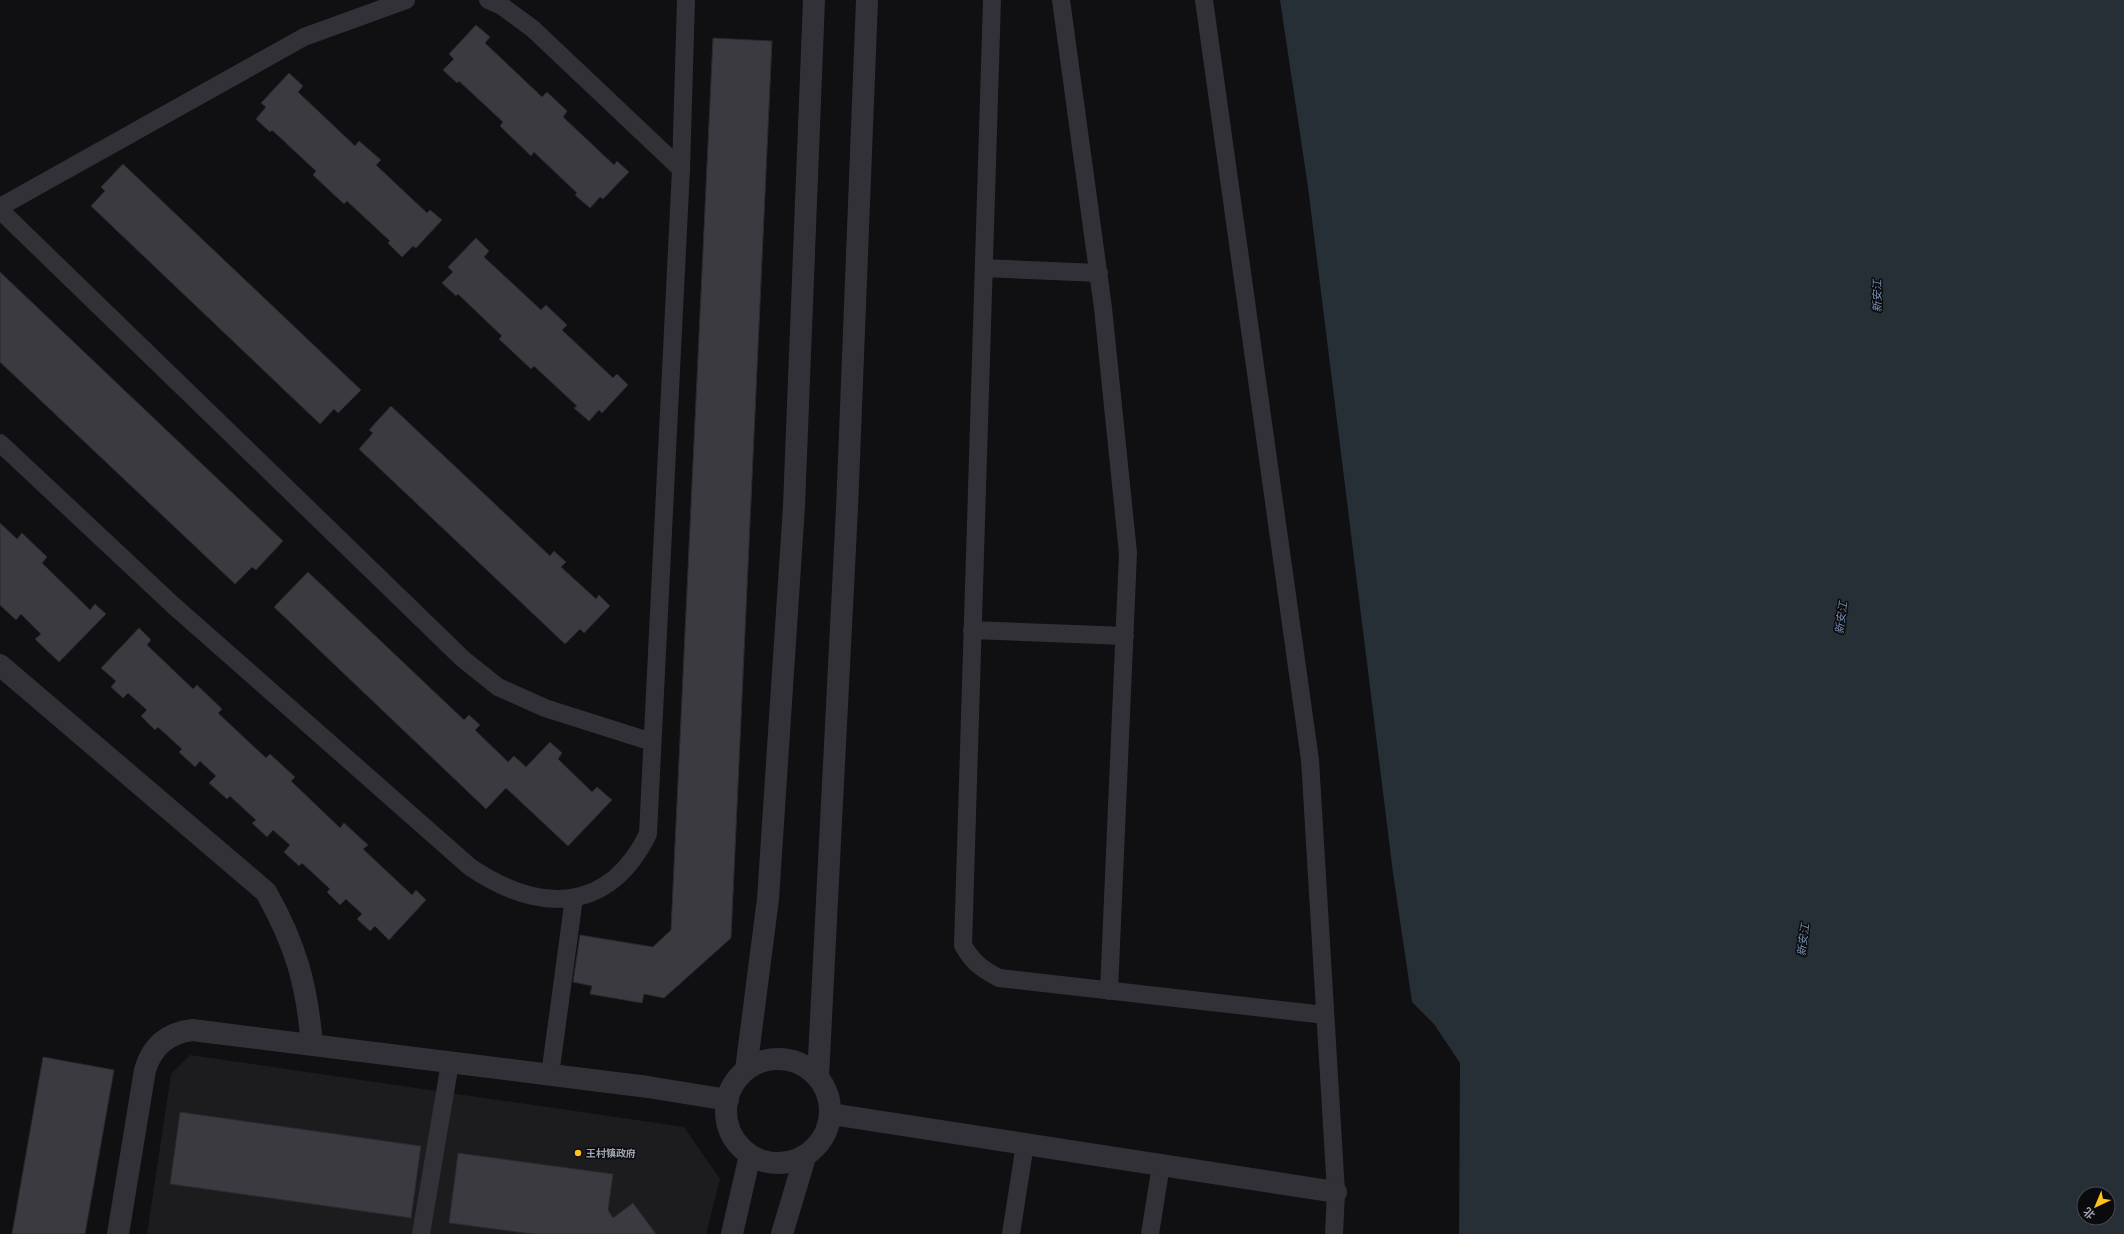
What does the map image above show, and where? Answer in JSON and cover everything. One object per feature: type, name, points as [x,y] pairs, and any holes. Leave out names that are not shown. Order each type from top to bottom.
[{"type":"street","points":[[746,1070],[768,898],[794,506],[814,0]]},
{"type":"street","points":[[818,1077],[848,509],[867,0]]},
{"type":"street","points":[[0,666],[266,892],[292,944],[301,972],[309,1009],[312,1046]]},
{"type":"street","points":[[118,1234],[145,1070],[148,1060],[160,1043],[181,1032],[192,1030],[550,1075],[728,1100]]},
{"type":"street","points":[[776,1059],[793,1061],[809,1069],[818,1077],[829,1097],[831,1114],[827,1131],[818,1146],[805,1157],[788,1163],[772,1163],[750,1155],[742,1148],[732,1134],[727,1121],[726,1107],[736,1080],[746,1070],[758,1063],[776,1059]]},
{"type":"street","points":[[831,1114],[1336,1192]]},
{"type":"street","points":[[732,1234],[750,1155]]},
{"type":"street","points":[[782,1234],[805,1157]]},
{"type":"lane","points":[[0,206],[304,37],[406,0]]},
{"type":"lane","points":[[488,0],[502,6],[533,29],[681,168]]},
{"type":"lane","points":[[0,443],[174,606],[470,867],[490,880],[511,890],[554,899],[574,898],[590,894],[618,877],[631,864],[646,840],[648,834],[681,168],[686,0]]},
{"type":"lane","points":[[992,0],[963,945],[970,957],[980,968],[999,978],[1325,1015]]},
{"type":"lane","points":[[1061,0],[1099,273],[1128,553],[1109,991]]},
{"type":"lane","points":[[1204,0],[1310,760],[1336,1192],[1334,1234]]},
{"type":"lane","points":[[0,210],[463,659],[498,687],[545,708],[652,742]]},
{"type":"lane","points":[[984,268],[1099,273]]},
{"type":"lane","points":[[972,630],[1125,636]]},
{"type":"lane","points":[[550,1075],[574,898]]},
{"type":"lane","points":[[421,1234],[450,1063]]},
{"type":"lane","points":[[1011,1234],[1025,1144]]},
{"type":"lane","points":[[1150,1234],[1161,1165]]},
{"type":"shaded area","points":[[190,1055],[684,1127],[720,1179],[706,1234],[147,1234],[171,1074]]},
{"type":"water","name":"新安江","points":[[1280,0],[2124,0],[2124,1234],[1459,1234],[1460,1063],[1434,1024],[1412,1002],[1393,873],[1308,187]]},
{"type":"building","points":[[476,25],[490,37],[485,43],[542,97],[547,92],[567,111],[563,117],[614,165],[617,161],[629,172],[603,199],[600,197],[590,208],[575,195],[577,193],[534,152],[531,156],[500,126],[503,122],[459,81],[457,83],[443,70],[454,59],[449,54]]},
{"type":"building","points":[[713,38],[772,41],[731,938],[664,998],[644,994],[642,1003],[590,994],[592,986],[573,982],[580,935],[653,947],[671,930]]},
{"type":"building","points":[[289,73],[303,86],[298,92],[355,146],[359,141],[381,160],[376,165],[427,213],[430,210],[442,220],[416,248],[413,246],[402,257],[388,243],[390,241],[347,201],[344,204],[313,175],[316,171],[272,130],[270,132],[256,119],[266,107],[261,103]]},
{"type":"building","points":[[123,164],[361,390],[338,413],[334,409],[320,424],[91,206],[105,191],[101,187]]},
{"type":"building","points":[[476,238],[489,251],[484,257],[541,310],[546,305],[567,325],[562,330],[613,378],[617,374],[628,385],[602,413],[599,410],[589,421],[574,408],[577,406],[534,366],[531,369],[499,339],[502,336],[458,294],[456,296],[442,283],[453,272],[448,267]]},
{"type":"building","points":[[0,272],[283,541],[256,570],[252,567],[235,584],[0,362]]},
{"type":"building","points":[[391,406],[550,556],[554,551],[566,562],[561,567],[596,599],[599,595],[610,606],[584,633],[580,629],[565,644],[359,449],[373,433],[369,430]]},
{"type":"building","points":[[0,523],[17,539],[22,533],[47,557],[42,563],[90,610],[95,604],[106,614],[59,662],[35,639],[41,634],[21,614],[16,620],[0,605]]},
{"type":"building","points":[[308,572],[464,720],[469,715],[480,725],[475,730],[508,762],[514,756],[526,767],[550,742],[562,753],[558,759],[592,792],[597,787],[612,800],[568,846],[506,788],[486,809],[274,607]]},
{"type":"building","points":[[139,628],[151,640],[147,645],[193,689],[197,685],[222,709],[218,713],[266,758],[270,754],[295,777],[291,781],[340,828],[344,823],[368,845],[363,849],[412,895],[416,890],[426,900],[389,940],[375,926],[370,931],[357,919],[362,914],[346,899],[340,905],[327,892],[330,889],[302,863],[299,866],[284,852],[290,845],[273,830],[267,837],[252,823],[256,820],[230,796],[227,799],[209,783],[216,776],[200,761],[195,767],[179,752],[182,749],[158,727],[155,730],[141,716],[147,710],[128,693],[123,698],[111,687],[116,681],[101,668]]},
{"type":"building","points":[[43,1057],[114,1070],[85,1234],[12,1234]]},
{"type":"building","points":[[180,1112],[421,1146],[411,1218],[170,1184]]},
{"type":"building","points":[[458,1153],[613,1174],[608,1210],[613,1218],[633,1203],[656,1234],[532,1234],[449,1223]]},
{"type":"place","name":"王村镇政府","points":[[578,1153]]}]
